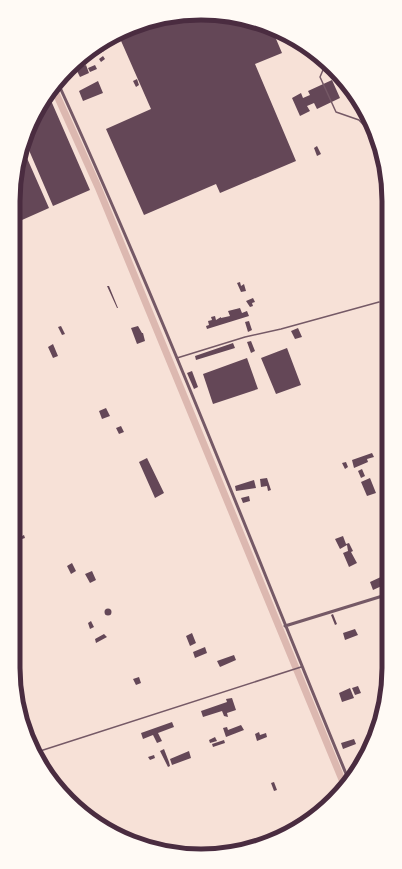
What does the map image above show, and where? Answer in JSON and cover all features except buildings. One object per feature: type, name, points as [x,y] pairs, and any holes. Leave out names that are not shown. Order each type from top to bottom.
[{"type":"street","points":[[60,88],[93,160],[177,358],[301,667],[347,775]]},
{"type":"street","points":[[285,626],[382,596]]},
{"type":"lane","points":[[324,68],[320,77],[336,112],[359,120],[366,128]]},
{"type":"lane","points":[[177,358],[245,337],[281,329],[379,302]]},
{"type":"lane","points":[[40,751],[301,667]]},
{"type":"waterway","points":[[56,93],[98,187],[342,781]]}]
